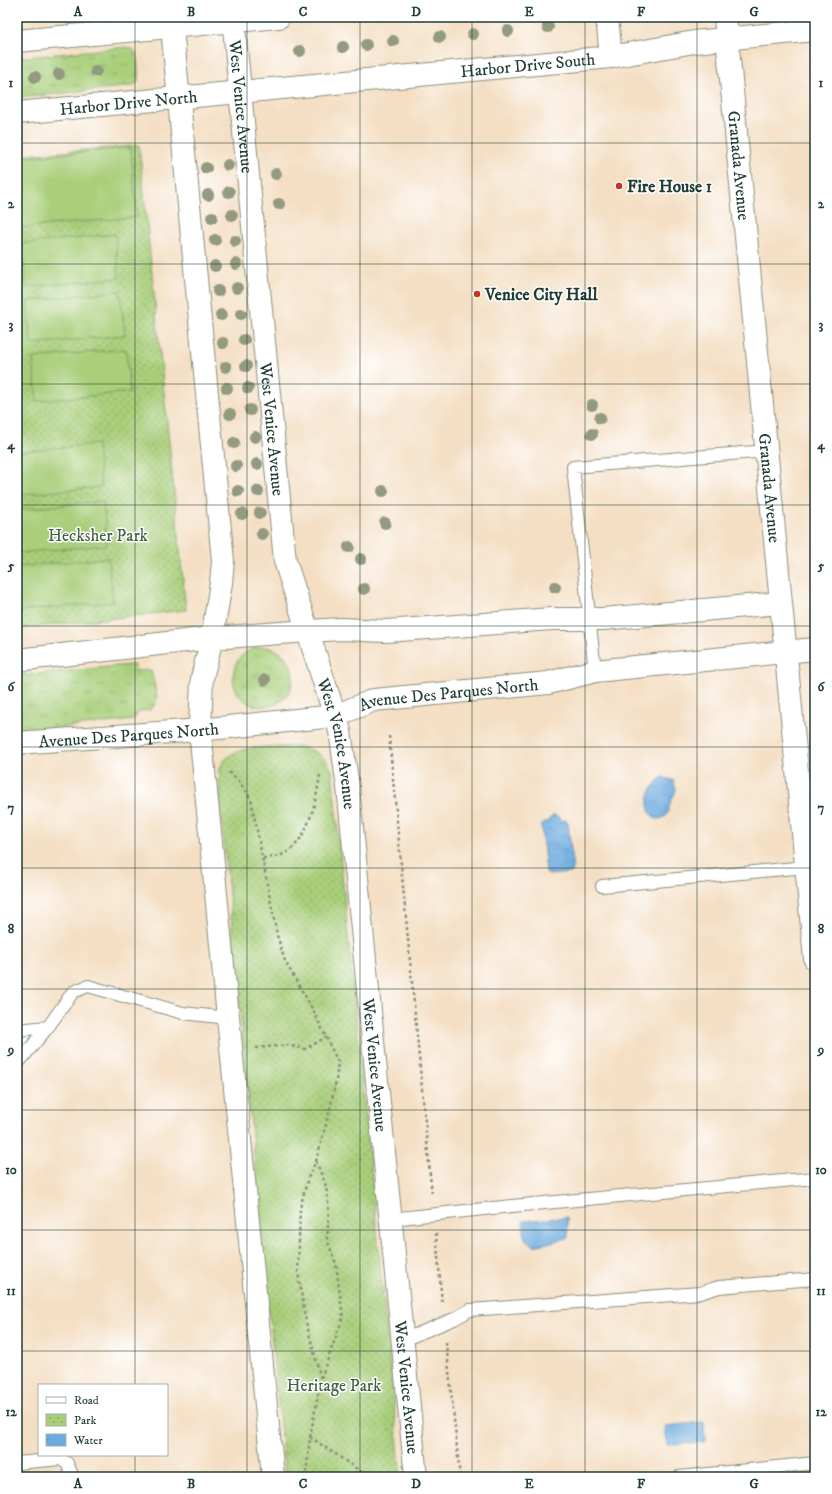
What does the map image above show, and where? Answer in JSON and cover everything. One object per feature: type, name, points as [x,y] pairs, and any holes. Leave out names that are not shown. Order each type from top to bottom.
[{"type":"street","points":[[17,41],[171,22],[279,17]]},
{"type":"street","points":[[607,17],[611,57]]},
{"type":"street","name":"Granada Avenue","points":[[725,17],[815,959]]},
{"type":"street","name":"West Venice Avenue","points":[[233,19],[284,553],[289,577],[308,631],[342,741],[348,786],[416,1477]]},
{"type":"street","points":[[171,22],[222,540],[221,584],[212,638],[202,678],[200,730],[273,1477]]},
{"type":"street","name":"Harbor Drive South","points":[[240,92],[611,57],[727,38],[815,30]]},
{"type":"street","name":"Harbor Drive North","points":[[17,113],[240,92]]},
{"type":"street","points":[[17,660],[212,638],[342,629],[386,631],[552,619],[590,619],[780,603]]},
{"type":"street","name":"Avenue Des Parques North","points":[[17,743],[200,730],[335,716],[374,700],[548,683],[595,671],[815,648]]},
{"type":"lane","points":[[595,671],[573,467],[767,451]]},
{"type":"lane","points":[[602,886],[806,867]]},
{"type":"lane","points":[[19,1062],[48,1027],[73,992],[88,986],[183,1013],[228,1018]]},
{"type":"lane","points":[[17,1030],[48,1027]]},
{"type":"lane","points":[[391,1219],[520,1205],[815,1178]]},
{"type":"lane","points":[[403,1340],[470,1310],[700,1293],[719,1287],[815,1279]]},
{"type":"lane","points":[[17,1463],[60,1459],[67,1463],[73,1477]]},
{"type":"lane","points":[[679,1477],[815,1463]]},
{"type":"path","points":[[389,736],[460,1477]]},
{"type":"path","points":[[229,767],[229,773],[239,781],[251,799],[277,935],[285,962],[338,1062],[336,1081],[329,1113],[316,1161],[308,1178],[300,1208],[298,1273],[306,1322],[321,1379]]},
{"type":"path","points":[[263,858],[285,853],[298,840],[309,820],[316,800],[320,771]]},
{"type":"path","points":[[256,1048],[287,1045],[305,1049],[326,1037]]},
{"type":"path","points":[[306,1477],[310,1437],[321,1379],[343,1317],[336,1264],[327,1239],[329,1211],[326,1186],[316,1161]]},
{"type":"path","points":[[310,1437],[369,1477]]},
{"type":"green space","points":[[126,47],[133,49],[137,55],[139,81],[133,86],[17,98],[17,58]]},
{"type":"green space","name":"Hecksher Park","points":[[139,145],[186,610],[17,629],[17,156]]},
{"type":"green space","points":[[131,148],[137,217],[17,228],[17,158]]},
{"type":"green space","points":[[115,234],[119,278],[26,287],[22,244]]},
{"type":"green space","points":[[120,291],[125,335],[31,344],[27,301]]},
{"type":"green space","points":[[126,349],[130,392],[37,401],[33,358]]},
{"type":"green space","points":[[97,444],[101,487],[17,495],[17,452]]},
{"type":"green space","points":[[103,501],[107,545],[17,553],[17,510]]},
{"type":"green space","points":[[108,558],[113,602],[19,611],[17,567]]},
{"type":"green space","points":[[263,647],[280,652],[288,660],[293,677],[288,694],[280,702],[263,707],[246,702],[238,694],[233,677],[238,660],[246,652]]},
{"type":"green space","points":[[134,665],[135,671],[151,671],[157,696],[154,706],[150,710],[140,711],[133,720],[17,732],[17,676]]},
{"type":"green space","name":"Heritage Park","points":[[300,747],[319,754],[326,761],[332,771],[401,1477],[285,1477],[219,779],[220,769],[225,760],[232,754],[254,748]]},
{"type":"water","points":[[662,777],[673,780],[676,789],[666,816],[664,818],[656,819],[651,814],[649,809],[648,798],[653,786]]},
{"type":"water","points":[[554,815],[560,818],[560,821],[565,820],[568,822],[573,870],[571,873],[549,875],[546,873],[541,825],[544,822],[549,822],[549,819]]},
{"type":"water","points":[[567,1217],[568,1238],[534,1246],[525,1239],[523,1221]]},
{"type":"water","points":[[704,1422],[705,1442],[667,1445],[665,1426]]},
{"type":"place","name":"Fire House 1","points":[[619,186]]},
{"type":"place","name":"Venice City Hall","points":[[477,294]]}]
